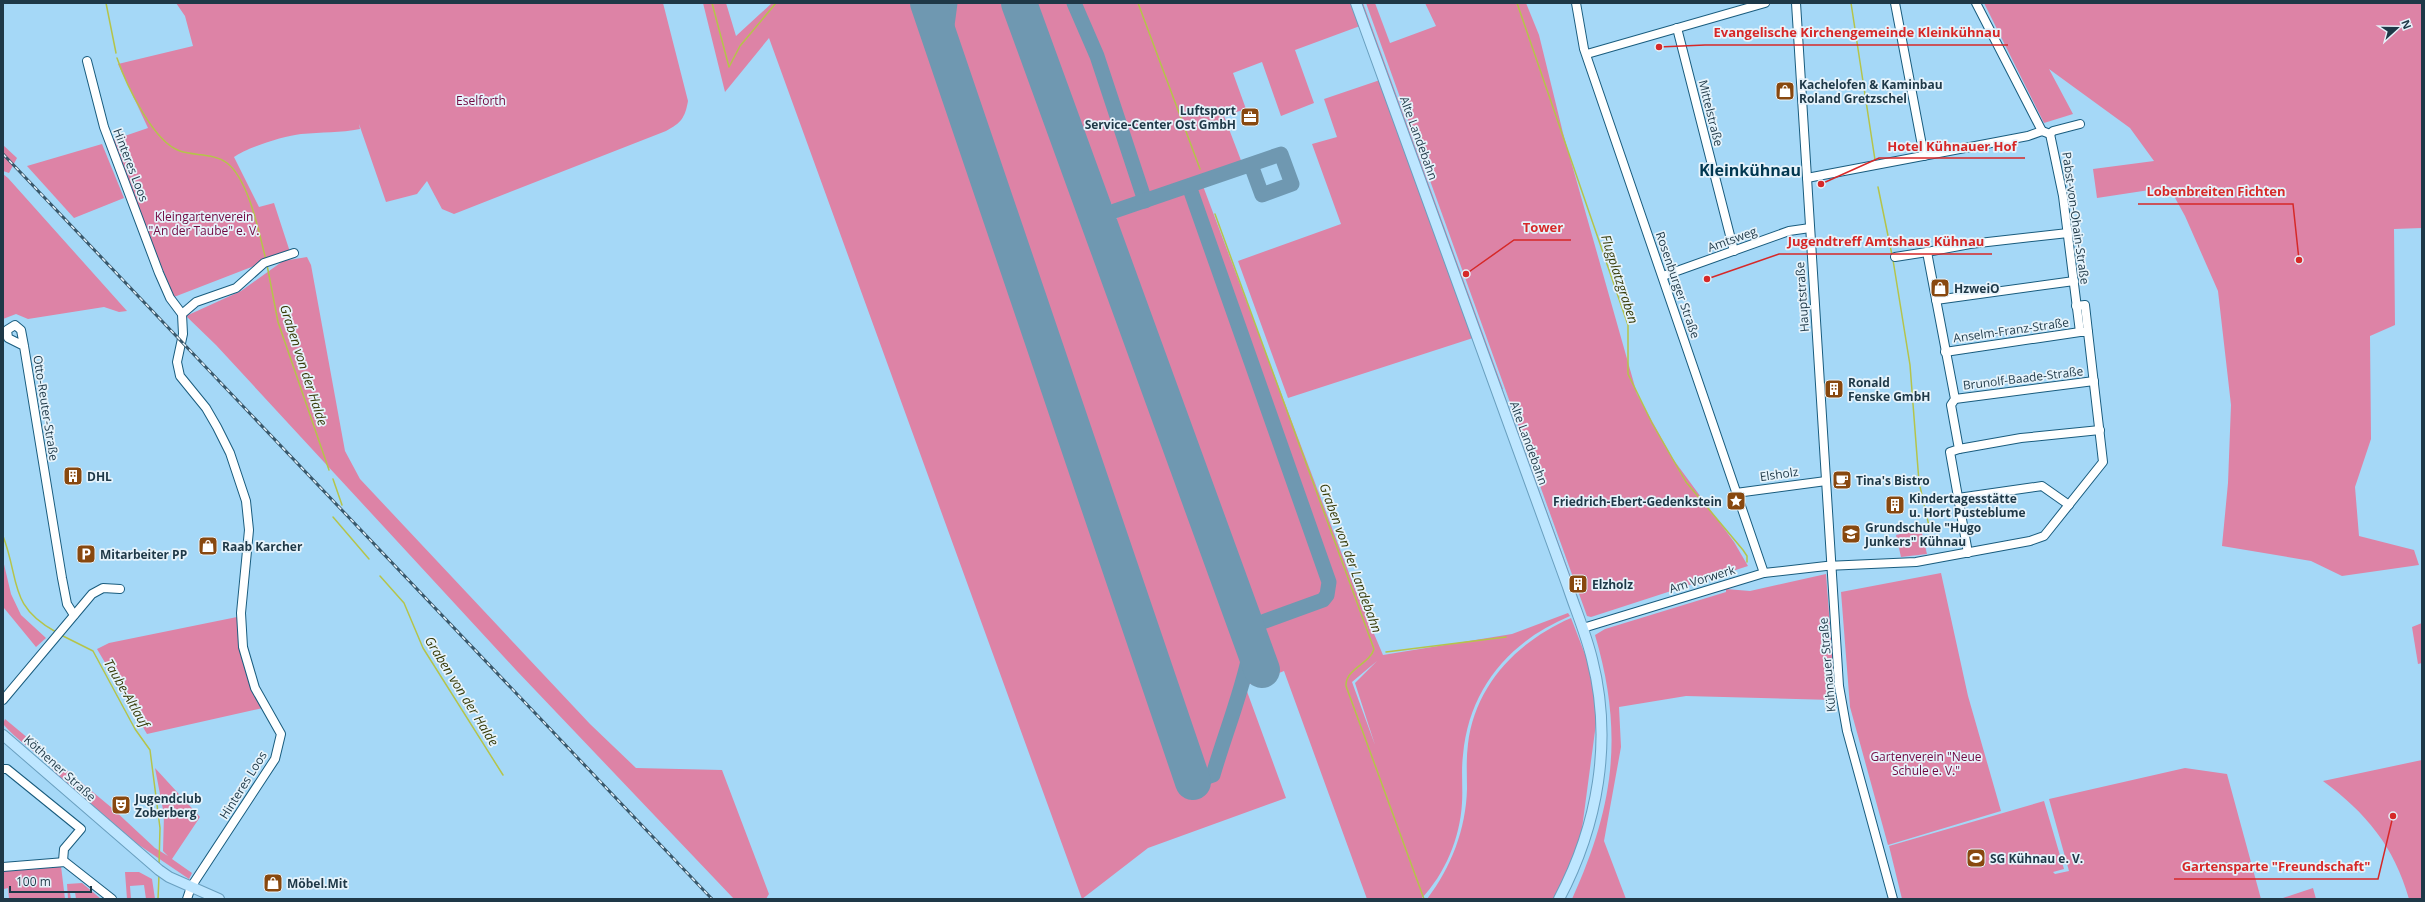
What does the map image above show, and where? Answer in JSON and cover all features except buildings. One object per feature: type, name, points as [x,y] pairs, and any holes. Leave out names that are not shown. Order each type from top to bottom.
[{"type":"main road","name":"Alte Landebahn","points":[[1356,3],[1583,628],[1592,659],[1602,724],[1601,764],[1590,825],[1576,865],[1559,899]]},
{"type":"main road","name":"Köthener Straße","points":[[3,735],[159,870],[219,899]]},
{"type":"street","name":"Rosenburger Straße","points":[[1576,3],[1581,42],[1587,54],[1764,574]]},
{"type":"street","points":[[1587,54],[1765,3]]},
{"type":"street","name":"Hauptstraße","points":[[1796,3],[1831,566]]},
{"type":"street","points":[[1895,3],[1924,156]]},
{"type":"street","name":"Pabst-von-Ohain-Straße","points":[[1831,566],[1902,564],[1968,553],[2039,538],[2044,536],[2102,465],[2100,430],[2094,382],[2084,332],[2076,306],[2062,189],[2046,132],[1976,3]]},
{"type":"street","name":"Mittelstraße","points":[[1677,28],[1734,251]]},
{"type":"street","name":"Hinteres Loos","points":[[87,61],[98,113],[159,273],[170,298],[182,314],[184,330],[177,357],[178,371],[185,384],[203,404],[217,427],[230,453],[246,501],[249,530],[241,613],[243,647],[253,684],[281,734],[275,759],[191,886],[187,899]]},
{"type":"street","points":[[1807,178],[2028,136],[2080,124]]},
{"type":"street","name":"Amtsweg","points":[[1663,276],[1789,231],[1810,228]]},
{"type":"street","points":[[1896,257],[1970,244],[2068,233]]},
{"type":"street","points":[[1927,252],[1954,399],[1951,405],[1959,449]]},
{"type":"street","points":[[182,314],[196,302],[236,288],[264,263],[294,253]]},
{"type":"street","points":[[1936,300],[2074,282]]},
{"type":"street","name":"Anselm-Franz-Straße","points":[[1945,352],[2084,332]]},
{"type":"street","name":"Otto-Reuter-Straße","points":[[24,346],[67,604],[74,615]]},
{"type":"street","name":"Brunolf-Baade-Straße","points":[[1954,399],[2094,382]]},
{"type":"street","points":[[1968,553],[1950,452],[1959,449],[2021,438],[2100,430]]},
{"type":"street","name":"Elsholz","points":[[1736,493],[1826,481]]},
{"type":"street","points":[[1958,498],[2042,486],[2069,505]]},
{"type":"street","name":"Am Vorwerk","points":[[1583,628],[1764,574],[1831,566]]},
{"type":"street","name":"Kühnauer Straße","points":[[1831,566],[1842,709],[1893,899]]},
{"type":"street","points":[[3,700],[74,615],[98,589],[120,589]]},
{"type":"street","points":[[3,769],[7,769],[80,829],[64,849],[63,861]]},
{"type":"street","points":[[3,867],[63,861],[74,867],[112,899]]},
{"type":"green space","name":"Eselforth","points":[[176,3],[663,3],[688,101],[682,119],[666,131],[454,214],[442,209],[427,181],[417,194],[386,202],[359,124],[360,129],[294,135],[257,146],[234,157],[259,207],[274,203],[290,252],[174,297],[110,141],[148,128],[118,64],[193,46],[185,16]]},
{"type":"green space","points":[[703,3],[726,3],[736,36],[772,3],[1008,3],[1248,661],[1255,682],[1245,686],[1286,798],[1148,848],[1082,899],[769,38],[725,92]]},
{"type":"green space","points":[[1030,3],[1353,3],[1360,26],[1295,50],[1314,103],[1281,116],[1262,62],[1233,73],[1246,109],[1224,116],[1242,163],[1116,206],[1101,199]]},
{"type":"green space","points":[[1359,3],[1363,3],[1503,389],[1501,390]]},
{"type":"green space","points":[[1366,3],[1375,3],[1390,43],[1436,26],[1425,3],[1526,3],[1539,35],[1563,133],[1637,394],[1673,459],[1734,542],[1748,566],[1591,617],[1587,616]]},
{"type":"green space","points":[[1984,3],[2422,3],[2422,228],[2394,229],[2395,325],[2370,336],[2371,439],[2355,487],[2359,536],[2414,550],[2419,565],[2342,576],[2311,561],[2222,546],[2228,483],[2231,405],[2218,291],[2185,216],[2169,187],[2097,198],[2093,169],[2154,161],[2130,128],[2049,69],[2073,114],[2044,123]]},
{"type":"green space","points":[[1380,80],[1473,338],[1288,398],[1238,261],[1341,224],[1312,144],[1337,137],[1324,99]]},
{"type":"green space","points":[[102,144],[124,198],[74,218],[27,166]]},
{"type":"green space","points":[[3,145],[17,158],[9,173],[3,171]]},
{"type":"green space","points":[[3,174],[127,311],[119,312],[104,307],[28,319],[16,314],[3,319]]},
{"type":"green space","points":[[1203,186],[1355,589],[1383,655],[1512,634],[1568,613],[1570,616],[1548,626],[1511,653],[1496,670],[1484,688],[1474,709],[1467,731],[1462,761],[1461,816],[1458,829],[1450,855],[1444,867],[1430,889],[1421,899],[1367,899],[1284,671],[1274,675],[1261,639],[1267,626],[1264,616],[1250,609],[1111,228],[1119,215]],"holes":[[[1377,661],[1355,683],[1375,745],[1352,682]]]},
{"type":"green space","points":[[307,257],[311,265],[345,451],[360,479],[590,724],[636,768],[722,770],[769,894],[766,899],[734,899],[516,670],[216,345],[186,316],[241,291],[283,261]]},
{"type":"green space","points":[[1503,391],[1574,586],[1584,617],[1500,392]]},
{"type":"green space","points":[[1921,529],[1927,554],[1901,557],[1896,535]]},
{"type":"green space","points":[[3,560],[11,594],[21,615],[46,638],[36,647],[4,608]]},
{"type":"green space","name":"Gartenverein \"Neue Schule e. V.\"","points":[[1941,573],[1968,696],[2001,811],[1888,845],[1850,707],[1841,592]]},
{"type":"green space","points":[[1826,574],[1833,666],[1833,700],[1686,696],[1619,707],[1621,747],[1604,841],[1626,899],[1572,899],[1597,833],[1605,801],[1610,769],[1612,737],[1610,705],[1604,671],[1595,635],[1605,629],[1726,592],[1726,589],[1750,591]]},
{"type":"green space","points":[[237,617],[240,641],[248,675],[263,708],[147,734],[97,649],[109,643]]},
{"type":"green space","points":[[1571,618],[1588,662],[1597,716],[1581,836],[1567,875],[1554,899],[1427,899],[1436,887],[1450,861],[1456,847],[1464,819],[1467,789],[1468,744],[1472,723],[1480,703],[1490,684],[1517,652],[1534,639]]},
{"type":"green space","points":[[2422,623],[2422,663],[2418,664],[2412,627]]},
{"type":"green space","points":[[5,719],[112,808],[155,848],[168,856],[163,851],[164,815],[155,768],[200,817],[172,859],[192,873],[189,879],[136,843],[57,775],[45,761],[9,731],[3,724]]},
{"type":"green space","points":[[2422,760],[2422,899],[2409,899],[2403,880],[2387,847],[2365,818],[2323,781]]},
{"type":"green space","points":[[2185,768],[2227,774],[2261,899],[1902,899],[1889,846],[2044,801],[2064,869],[2053,872],[2055,874],[2069,871],[2049,799]]},
{"type":"green space","points":[[61,866],[65,899],[9,899],[8,888],[4,889],[3,871]]},
{"type":"green space","points":[[125,872],[139,872],[152,879],[155,899],[146,899],[144,885],[130,886],[131,899],[127,899]]},
{"type":"green space","points":[[82,883],[101,899],[76,899],[75,892],[70,893],[71,899],[68,899],[67,884]]},
{"type":"green space","points":[[2313,888],[2316,899],[2280,899]]},
{"type":"waterway","name":"Graben von der Halde","points":[[106,3],[116,53]]},
{"type":"waterway","points":[[712,3],[729,67],[740,46],[776,3]]},
{"type":"waterway","name":"Graben von der Landebahn","points":[[1138,3],[1200,169]]},
{"type":"waterway","name":"Flugplatzgraben","points":[[1517,3],[1628,325],[1628,374],[1652,423],[1686,482],[1743,550],[1747,556],[1747,562]]},
{"type":"waterway","points":[[1851,3],[1875,160]]},
{"type":"waterway","name":"Graben von der Halde","points":[[117,58],[142,111],[160,136],[180,151],[210,156],[222,160],[235,171],[247,194],[252,208],[266,260]]},
{"type":"waterway","points":[[1878,187],[1892,255]]},
{"type":"waterway","name":"Graben von der Landebahn","points":[[1215,214],[1374,649],[1368,659],[1349,675],[1346,686],[1424,899]]},
{"type":"waterway","points":[[1893,260],[1910,365],[1919,482],[1929,526]]},
{"type":"waterway","name":"Graben von der Halde","points":[[267,265],[278,322],[329,470]]},
{"type":"waterway","name":"Graben von der Halde","points":[[333,479],[342,505]]},
{"type":"waterway","name":"Graben von der Halde","points":[[333,517],[369,559]]},
{"type":"waterway","name":"Taube-Altlauf","points":[[3,536],[18,591],[23,602],[30,612],[41,622],[56,632]]},
{"type":"waterway","name":"Graben von der Halde","points":[[380,576],[404,603],[423,648],[503,775]]},
{"type":"waterway","name":"Taube-Altlauf","points":[[61,635],[93,651],[135,729],[150,750],[160,828],[159,865]]},
{"type":"waterway","points":[[1386,652],[1506,637]]},
{"type":"waterway","name":"Taube-Altlauf","points":[[158,899],[159,875]]},
{"type":"taxiway","points":[[944,48],[950,3]]},
{"type":"taxiway","points":[[1074,3],[1097,56],[1145,201]]},
{"type":"taxiway","points":[[1097,217],[1281,154],[1292,184],[1262,195],[1251,165]]},
{"type":"taxiway","points":[[1189,186],[1329,582],[1327,595],[1323,600],[1246,628]]},
{"type":"taxiway","points":[[1193,782],[1213,775],[1248,661],[1257,657]]},
{"type":"runway","points":[[928,3],[1193,782]]},
{"type":"runway","points":[[1019,3],[1262,670]]},
{"type":"railway","points":[[3,154],[712,899]]},
{"type":"place","name":"Evangelische Kirchengemeinde Kleinkühnau","points":[[1659,47]]},
{"type":"place","name":"Kachelofen & Kaminbau Roland Gretzschel","points":[[1785,91]]},
{"type":"place","name":"Luftsport Service-Center Ost GmbH","points":[[1250,117]]},
{"type":"place","name":"Hotel Kühnauer Hof","points":[[1821,184]]},
{"type":"place","name":"Lobenbreiten Fichten","points":[[2299,260]]},
{"type":"place","name":"Tower","points":[[1466,274]]},
{"type":"place","name":"Jugendtreff Amtshaus Kühnau","points":[[1707,279]]},
{"type":"place","name":"HzweiO","points":[[1940,288]]},
{"type":"place","name":"Ronald Fenske GmbH","points":[[1834,389]]},
{"type":"place","name":"DHL","points":[[73,476]]},
{"type":"place","name":"Tina's Bistro","points":[[1842,480]]},
{"type":"place","name":"Friedrich-Ebert-Gedenkstein","points":[[1736,501]]},
{"type":"place","name":"Kindertagesstätte u. Hort Pusteblume","points":[[1895,505]]},
{"type":"place","name":"Grundschule \"Hugo Junkers\" Kühnau","points":[[1851,534]]},
{"type":"place","name":"Raab Karcher","points":[[208,546]]},
{"type":"place","name":"Mitarbeiter PP","points":[[86,554]]},
{"type":"place","name":"Elzholz","points":[[1578,584]]},
{"type":"place","name":"Jugendclub Zoberberg","points":[[121,805]]},
{"type":"place","name":"Gartensparte \"Freundschaft\"","points":[[2393,816]]},
{"type":"place","name":"SG Kühnau e. V.","points":[[1976,858]]},
{"type":"place","name":"Möbel.Mit","points":[[273,883]]},
{"type":"district","name":"Kleinkühnau","points":[[1750,170]]},
{"type":"park label","name":"Kleingartenverein \"An der Taube\" e. V.","points":[[204,223]]}]
